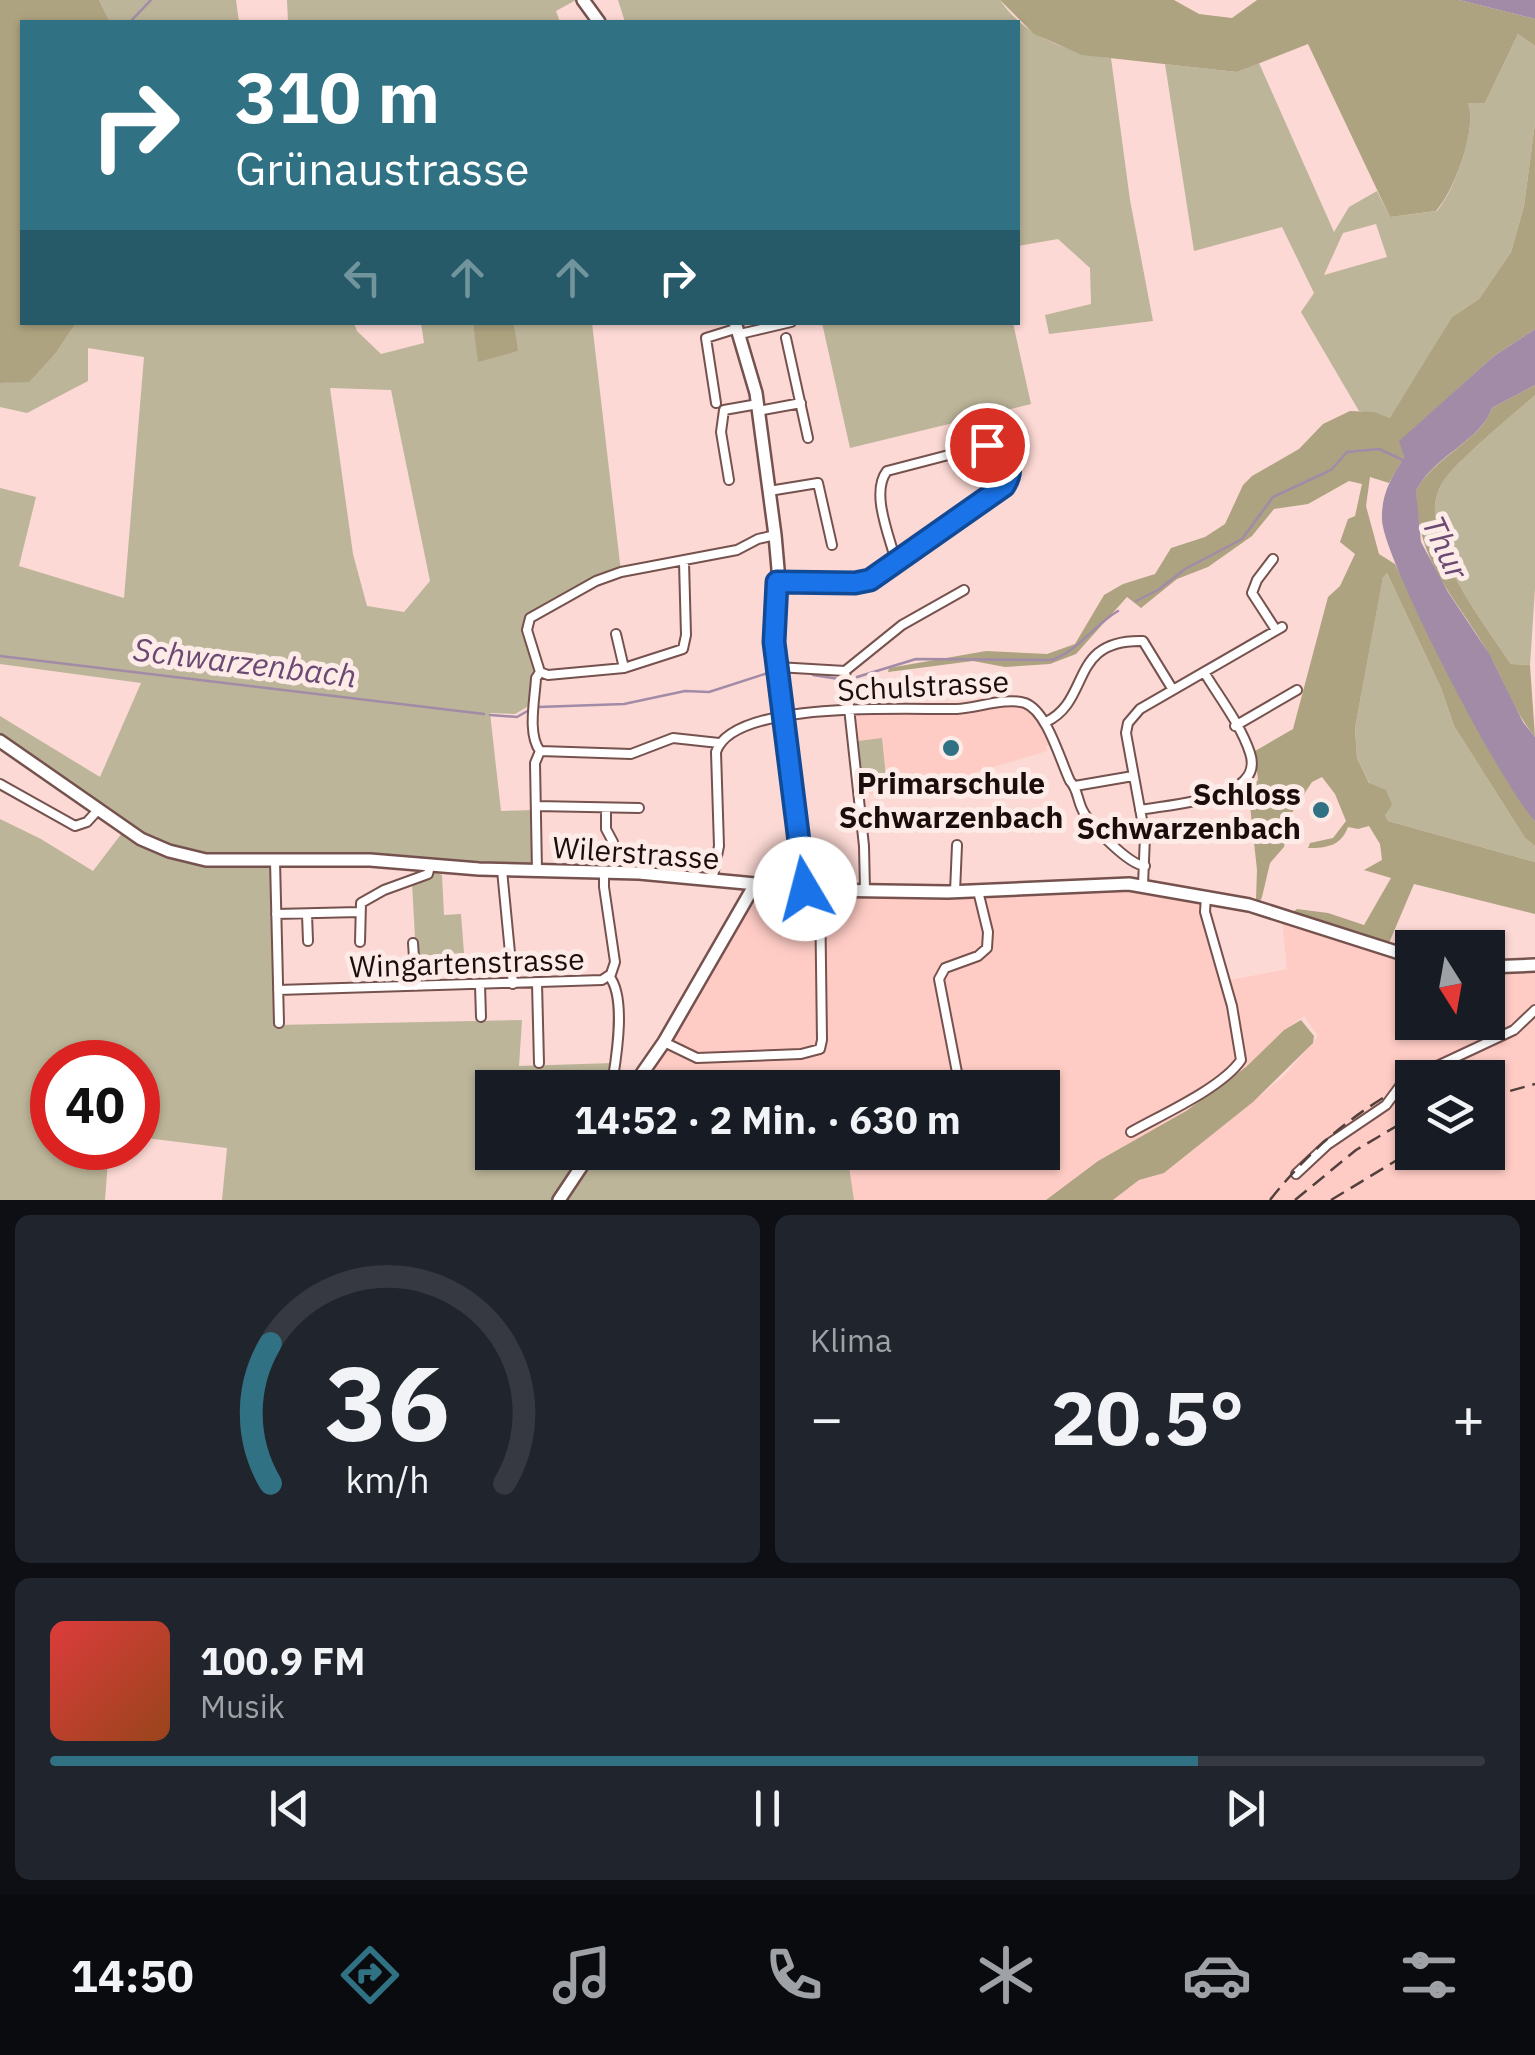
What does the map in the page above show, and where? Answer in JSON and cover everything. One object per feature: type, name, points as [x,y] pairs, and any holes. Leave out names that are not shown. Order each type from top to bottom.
[{"type":"main road","points":[[738,328],[758,408],[775,535],[777,667],[805,889]]},
{"type":"main road","name":"Wilerstrasse","points":[[0,741],[141,839],[181,855],[217,862],[358,860],[604,872],[820,890],[955,892],[1143,885],[1263,908],[1395,951]]},
{"type":"main road","points":[[645,1070],[754,886]]},
{"type":"main road","points":[[1505,966],[1535,965]]},
{"type":"main road","points":[[559,1200],[579,1170]]},
{"type":"street","points":[[716,403],[706,338],[764,325]]},
{"type":"street","points":[[786,338],[808,438]]},
{"type":"street","points":[[730,480],[721,432],[724,410],[802,403]]},
{"type":"street","points":[[777,582],[863,582],[896,562],[1004,486],[1010,471],[1002,452],[987,445],[887,471],[880,492],[896,562]]},
{"type":"street","points":[[769,491],[818,483],[832,545]]},
{"type":"street","points":[[540,752],[534,742],[536,678],[540,672],[527,626],[534,615],[620,572],[684,562],[742,548],[758,538],[775,535]]},
{"type":"street","points":[[1143,885],[1140,810],[1126,734],[1128,723],[1140,709],[1279,628],[1252,594],[1273,559]]},
{"type":"street","points":[[540,672],[548,675],[624,668],[674,653],[684,646],[684,562]]},
{"type":"street","points":[[777,667],[845,671],[902,626],[964,590]]},
{"type":"street","points":[[616,634],[624,668]]},
{"type":"street","points":[[1046,722],[1066,703],[1093,658],[1112,644],[1143,641],[1173,690]]},
{"type":"street","points":[[845,671],[864,846],[865,891]]},
{"type":"street","points":[[1140,810],[1226,793],[1243,785],[1252,772],[1252,762],[1236,726],[1204,672]]},
{"type":"street","points":[[1236,726],[1298,690]]},
{"type":"street","name":"Schulstrasse","points":[[719,742],[742,727],[783,717],[1020,702],[1036,709],[1046,722],[1076,786],[1083,812],[1132,864],[1144,866]]},
{"type":"street","points":[[540,752],[632,754],[673,738],[719,742],[714,776],[719,846],[712,881]]},
{"type":"street","points":[[536,870],[536,759],[540,752]]},
{"type":"street","points":[[1076,786],[1133,776]]},
{"type":"street","points":[[0,784],[75,826],[87,822],[98,810]]},
{"type":"street","points":[[536,806],[639,808]]},
{"type":"street","points":[[606,808],[606,829],[613,855]]},
{"type":"street","points":[[955,892],[957,845]]},
{"type":"street","points":[[275,862],[279,1024]]},
{"type":"street","points":[[276,914],[360,907],[384,890],[428,874],[430,866]]},
{"type":"street","points":[[502,870],[513,984]]},
{"type":"street","name":"Wingartenstrasse","points":[[278,990],[598,982],[608,976],[615,959],[604,872]]},
{"type":"street","points":[[664,1042],[688,1056],[702,1058],[813,1053],[820,1048],[820,890]]},
{"type":"street","points":[[956,1070],[939,980],[944,968],[978,956],[987,948],[988,932],[978,891]]},
{"type":"street","points":[[1131,1132],[1203,1090],[1240,1060],[1232,1006],[1206,912],[1206,896]]},
{"type":"street","points":[[360,907],[360,942]]},
{"type":"street","points":[[308,914],[308,942]]},
{"type":"street","points":[[413,943],[416,986]]},
{"type":"street","points":[[608,976],[617,990],[614,1070]]},
{"type":"street","points":[[537,984],[539,1063]]},
{"type":"street","points":[[480,985],[480,1016]]},
{"type":"street","points":[[1296,1174],[1328,1145],[1386,1105],[1403,1082],[1499,1038],[1535,1010]]},
{"type":"shaded area","points":[[0,0],[99,0],[109,20],[20,20],[20,325],[75,325],[29,382],[0,383]]},
{"type":"shaded area","points":[[99,0],[236,0],[239,20],[109,20]]},
{"type":"shaded area","points":[[287,0],[576,0],[556,11],[559,20],[288,20]]},
{"type":"shaded area","points":[[618,0],[1000,0],[1018,20],[624,20]]},
{"type":"shaded area","points":[[1000,0],[1174,0],[1199,14],[1232,18],[1257,0],[1459,0],[1535,19],[1535,46],[1518,34],[1485,103],[1468,103],[1467,143],[1450,189],[1436,211],[1390,217],[1308,44],[1237,72],[1082,55],[1034,34]]},
{"type":"shaded area","points":[[1459,0],[1535,0],[1535,19]]},
{"type":"shaded area","points":[[1020,22],[1049,41],[1111,58],[1130,200],[1153,321],[1049,334],[1045,315],[1091,304],[1090,268],[1058,239],[1020,246]]},
{"type":"shaded area","points":[[1518,34],[1535,46],[1535,123],[1524,206],[1511,252],[1479,299],[1452,317],[1394,414],[1390,418],[1359,411],[1301,312],[1314,293],[1282,227],[1194,251],[1165,64],[1237,72],[1259,63],[1334,232],[1349,207],[1377,191],[1390,217],[1437,211],[1463,158],[1470,127],[1468,103],[1485,103]],"holes":[[[1376,224],[1387,257],[1324,275],[1343,233]]]},
{"type":"shaded area","points":[[1535,123],[1535,329],[1494,356],[1400,441],[1404,457],[1389,483],[1370,477],[1366,506],[1379,554],[1395,564],[1498,765],[1535,821],[1535,846],[1525,838],[1454,726],[1441,688],[1387,573],[1383,577],[1355,728],[1357,758],[1369,783],[1386,790],[1392,805],[1385,815],[1388,821],[1535,862],[1535,914],[1414,884],[1389,943],[1293,912],[1297,909],[1328,913],[1364,925],[1391,878],[1364,870],[1382,860],[1380,844],[1369,826],[1348,827],[1332,845],[1308,848],[1310,843],[1333,838],[1346,821],[1335,794],[1322,777],[1312,782],[1291,814],[1284,847],[1270,863],[1262,897],[1260,901],[1256,899],[1249,796],[1258,780],[1255,751],[1293,729],[1328,597],[1340,586],[1355,554],[1340,542],[1348,519],[1355,516],[1362,484],[1349,481],[1308,504],[1274,509],[1252,536],[1208,567],[1177,579],[1141,608],[1127,597],[1076,654],[1050,664],[1005,667],[973,661],[888,672],[889,668],[986,651],[1047,654],[1075,644],[1104,595],[1155,574],[1171,548],[1205,537],[1225,524],[1243,485],[1299,449],[1323,424],[1350,411],[1374,412],[1390,418],[1452,317],[1479,299],[1511,252],[1524,206]]},
{"type":"shaded area","points":[[75,325],[355,325],[381,354],[424,343],[421,325],[473,325],[479,361],[517,351],[514,325],[592,325],[621,572],[534,615],[527,625],[535,652],[532,704],[515,714],[490,713],[501,811],[534,810],[534,864],[272,857],[276,1025],[522,1020],[519,1066],[614,1063],[613,1070],[475,1070],[475,1170],[850,1170],[854,1200],[222,1200],[227,1148],[160,1140],[160,1040],[30,1040],[30,1170],[107,1170],[105,1200],[0,1200],[0,819],[93,871],[125,829],[0,741],[0,716],[100,777],[141,683],[0,664],[0,488],[36,497],[19,566],[124,598],[144,357],[88,348],[88,381],[27,413],[0,407],[0,383],[29,381],[56,353]],"holes":[[[330,388],[391,390],[430,581],[404,612],[367,606],[353,554]]]},
{"type":"shaded area","points":[[473,325],[514,325],[518,351],[478,362]]},
{"type":"shaded area","points":[[822,325],[1013,325],[1031,404],[850,448]]},
{"type":"shaded area","points":[[1535,329],[1535,385],[1492,408],[1478,430],[1434,468],[1416,491],[1421,542],[1535,737],[1535,821],[1498,767],[1423,625],[1388,543],[1382,511],[1385,494],[1404,457],[1399,441],[1494,356]]},
{"type":"shaded area","points":[[1535,385],[1535,395],[1447,476],[1435,505],[1444,553],[1470,603],[1511,664],[1530,665],[1535,737],[1431,560],[1418,517],[1416,491],[1434,468],[1478,430],[1492,408]]},
{"type":"shaded area","points":[[1535,395],[1535,589],[1530,665],[1511,664],[1470,603],[1444,553],[1435,505],[1441,485],[1457,465]]},
{"type":"shaded area","points":[[1387,573],[1441,688],[1454,726],[1525,838],[1535,846],[1535,862],[1388,821],[1357,758],[1355,728],[1383,576]]},
{"type":"shaded area","name":"Primarschule Schwarzenbach","points":[[1013,705],[1031,710],[1041,721],[1049,745],[1047,751],[907,793],[861,794],[854,713],[959,712]]},
{"type":"shaded area","points":[[882,738],[886,777],[862,780],[858,741]]},
{"type":"shaded area","points":[[435,872],[442,875],[444,915],[461,914],[464,953],[416,956],[412,883]]},
{"type":"shaded area","points":[[1129,884],[1206,896],[1204,904],[1225,981],[1287,969],[1282,920],[1395,952],[1395,1040],[1505,1040],[1505,966],[1535,965],[1535,1200],[1113,1200],[1139,1180],[1166,1172],[1283,1077],[1318,1036],[1304,1016],[1246,1067],[1186,1111],[1098,1161],[1046,1200],[854,1200],[850,1170],[1060,1170],[1060,1070],[648,1070],[751,903],[761,893],[816,896],[820,890]]},
{"type":"shaded area","points":[[1301,1020],[1314,1036],[1313,1043],[1253,1102],[1164,1173],[1139,1180],[1113,1200],[1046,1200],[1098,1161],[1186,1111]]},
{"type":"waterway","points":[[132,20],[151,0]]},
{"type":"waterway","name":"Schwarzenbach","points":[[1136,601],[1242,539],[1273,497],[1331,470],[1347,452],[1379,449],[1403,460]]},
{"type":"waterway","name":"Schwarzenbach","points":[[857,677],[916,659],[1052,660],[1118,611]]},
{"type":"waterway","name":"Schwarzenbach","points":[[0,656],[484,714]]},
{"type":"waterway","name":"Schwarzenbach","points":[[538,707],[624,704],[685,691],[709,692],[774,671]]},
{"type":"waterway","name":"Schwarzenbach","points":[[813,675],[839,679]]},
{"type":"waterway","name":"Schwarzenbach","points":[[490,715],[517,717],[531,709]]},
{"type":"railway","points":[[1505,1092],[1535,1084]]},
{"type":"railway","points":[[1270,1200],[1323,1143],[1386,1096]]},
{"type":"railway","points":[[1295,1200],[1356,1150],[1395,1127]]},
{"type":"railway","points":[[1331,1200],[1395,1161]]},
{"type":"place","name":"Primarschule Schwarzenbach","points":[[951,748]]},
{"type":"place","name":"Schloss Schwarzenbach","points":[[1321,810]]},
{"type":"route","points":[[805,889],[774,642],[777,582],[870,580],[1004,486],[1010,476],[1008,460],[996,447],[987,445]]},
{"type":"water label","name":"Thur","points":[[1446,547]]}]
